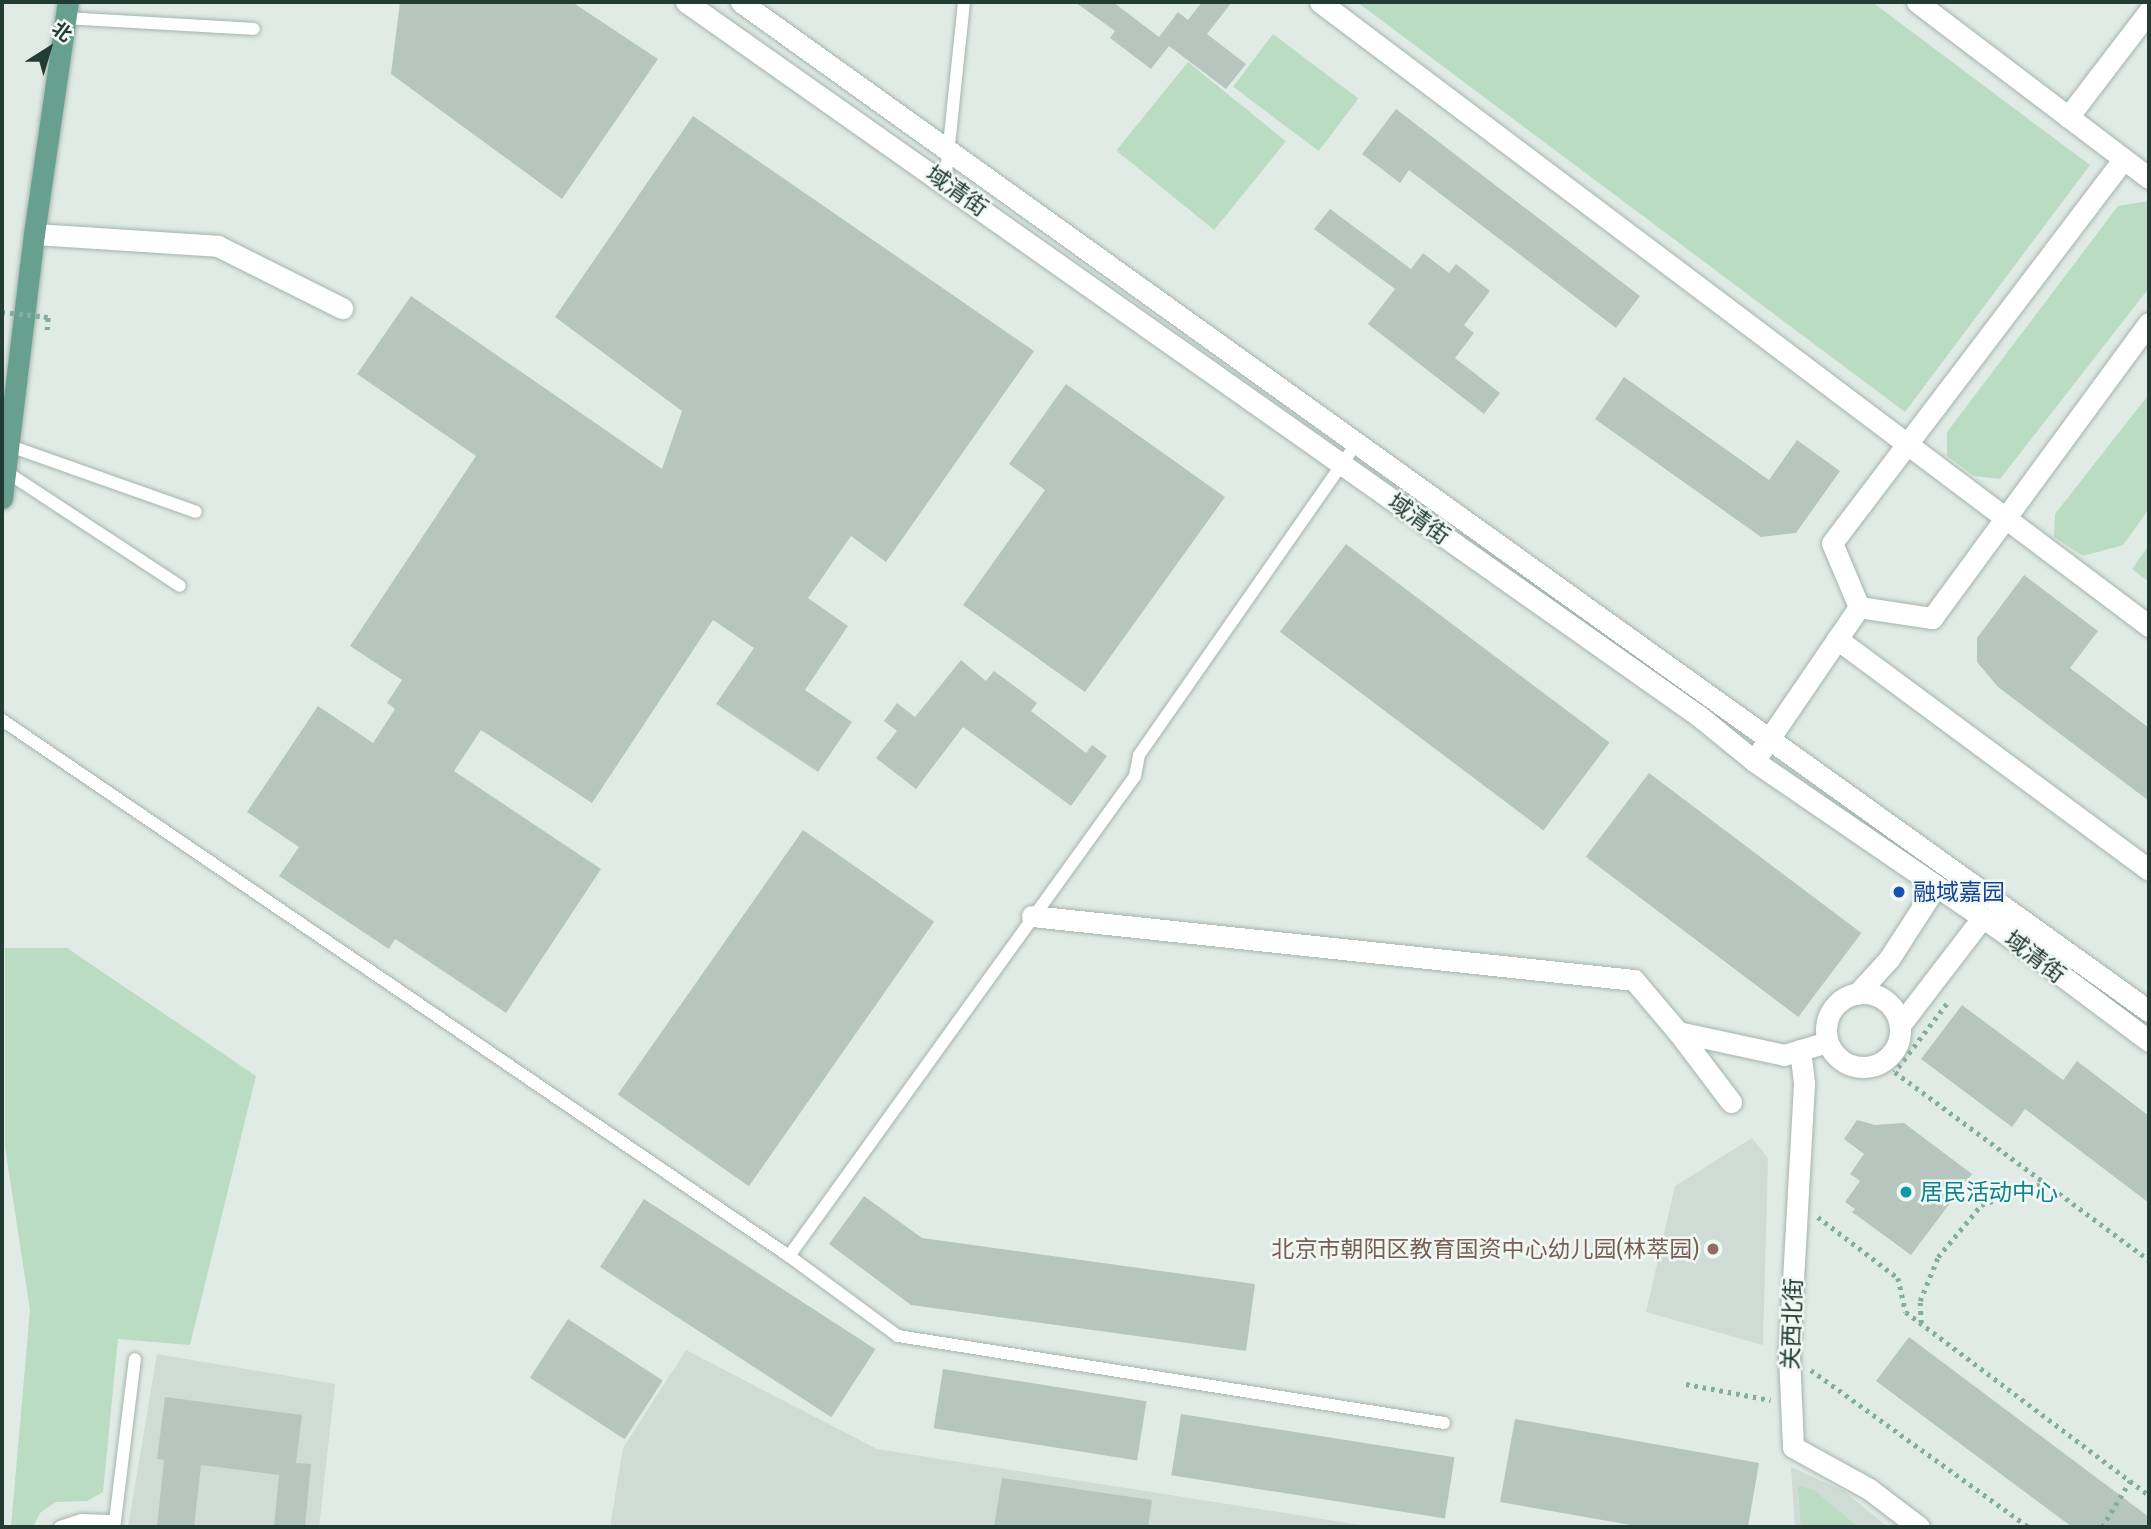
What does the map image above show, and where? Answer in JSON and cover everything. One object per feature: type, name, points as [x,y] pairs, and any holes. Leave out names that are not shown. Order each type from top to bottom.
[{"type":"main road","points":[[2,498],[34,234],[67,10]]},
{"type":"street","name":"域清街","points":[[686,2],[1699,716],[1754,761],[1937,886],[2149,1041]]},
{"type":"street","name":"域清街","points":[[741,2],[2149,1011]]},
{"type":"street","points":[[1320,2],[2149,626]]},
{"type":"street","points":[[1917,2],[2149,178]]},
{"type":"street","points":[[2068,117],[2149,11]]},
{"type":"street","points":[[1859,607],[1832,543],[2124,159]]},
{"type":"street","points":[[34,234],[218,246],[342,308]]},
{"type":"street","points":[[1859,607],[1932,618],[2149,323]]},
{"type":"street","points":[[1754,761],[1859,607]]},
{"type":"street","points":[[1837,639],[2149,870]]},
{"type":"street","points":[[1857,994],[1889,958],[1937,886]]},
{"type":"street","points":[[1032,916],[1634,980],[1731,1102]]},
{"type":"street","points":[[1900,1025],[1888,1003],[1878,996],[1857,994],[1842,999],[1833,1007],[1825,1030],[1827,1042],[1841,1061],[1852,1066],[1877,1065],[1896,1049],[1900,1025],[1982,918]]},
{"type":"street","points":[[1678,1032],[1784,1055],[1827,1042]]},
{"type":"street","name":"关西北街","points":[[1800,1050],[1804,1084],[1789,1355],[1793,1447],[1869,1489],[1919,1527]]},
{"type":"lane","points":[[945,183],[964,2]]},
{"type":"lane","points":[[67,10],[254,29]]},
{"type":"lane","points":[[789,1256],[1135,776],[1139,755],[1357,443]]},
{"type":"lane","points":[[10,446],[196,512]]},
{"type":"lane","points":[[5,471],[180,586]]},
{"type":"lane","points":[[2,720],[789,1256],[898,1336],[1444,1423]]},
{"type":"lane","points":[[60,1527],[81,1520],[115,1524],[135,1359]]},
{"type":"path","points":[[2,313],[48,317]]},
{"type":"path","points":[[1947,1004],[1895,1072],[2149,1259]]},
{"type":"path","points":[[1921,1323],[1920,1301],[1938,1257],[1981,1205],[2046,1183]]},
{"type":"path","points":[[1797,1202],[1898,1278],[1906,1312],[2149,1495]]},
{"type":"path","points":[[1789,1355],[2029,1527]]},
{"type":"path","points":[[1686,1384],[1791,1404]]},
{"type":"path","points":[[2102,1527],[2130,1480]]},
{"type":"shaded area","name":"北京市朝阳区教育国资中心幼儿园(林萃园)","points":[[1752,1138],[1768,1158],[1763,1345],[1646,1312],[1675,1186]]},
{"type":"shaded area","points":[[686,1350],[877,1449],[1373,1527],[610,1527],[623,1448]]},
{"type":"shaded area","points":[[157,1354],[335,1384],[319,1527],[128,1527]]},
{"type":"shaded area","points":[[1791,1467],[1844,1491],[1888,1527],[1795,1527]]},
{"type":"green space","points":[[1357,2],[1872,2],[2090,165],[1905,412]]},
{"type":"green space","points":[[1273,34],[1358,98],[1319,151],[1233,87]]},
{"type":"green space","points":[[1188,62],[1286,141],[1214,230],[1116,151]]},
{"type":"green space","points":[[2149,201],[2149,288],[2000,479],[1974,476],[1947,456],[1947,432],[2118,206]]},
{"type":"green space","points":[[2149,394],[2149,509],[2123,545],[2083,556],[2054,537],[2055,514]]},
{"type":"green space","points":[[2149,545],[2149,582],[2132,569]]},
{"type":"green space","points":[[5,948],[67,948],[256,1076],[190,1345],[118,1339],[103,1492],[87,1501],[56,1502],[40,1513],[33,1527],[11,1527],[30,1310],[5,1147]]},
{"type":"green space","points":[[1798,1486],[1814,1490],[1858,1527],[1801,1527]]},
{"type":"building","points":[[400,2],[572,2],[658,59],[562,199],[391,74]]},
{"type":"building","points":[[1075,2],[1113,2],[1159,37],[1178,12],[1188,20],[1202,2],[1232,2],[1207,34],[1246,64],[1226,89],[1169,46],[1151,69],[1110,38],[1115,31]]},
{"type":"building","points":[[1396,109],[1640,296],[1616,328],[1409,170],[1400,183],[1362,154]]},
{"type":"building","points":[[693,116],[1034,351],[886,562],[851,536],[808,598],[848,626],[805,690],[852,722],[818,772],[716,704],[754,648],[713,620],[592,803],[481,730],[454,771],[601,869],[506,1013],[395,939],[389,949],[279,876],[299,847],[247,812],[318,706],[373,743],[395,709],[387,703],[402,680],[350,646],[476,456],[357,374],[411,296],[662,469],[682,411],[555,317]]},
{"type":"building","points":[[1330,209],[1411,269],[1423,253],[1449,273],[1456,264],[1490,291],[1464,325],[1474,333],[1455,358],[1500,393],[1484,414],[1368,324],[1395,289],[1314,229]]},
{"type":"building","points":[[1624,377],[1769,480],[1797,440],[1840,471],[1796,533],[1761,537],[1595,419]]},
{"type":"building","points":[[1066,384],[1225,497],[1085,692],[963,605],[1045,490],[1009,464]]},
{"type":"building","points":[[1346,544],[1610,743],[1543,830],[1280,632]]},
{"type":"building","points":[[2024,575],[2098,631],[2070,668],[2149,728],[2149,801],[1998,687],[1977,662],[1977,638]]},
{"type":"building","points":[[961,660],[986,681],[994,671],[1037,703],[1031,711],[1086,753],[1092,745],[1107,756],[1071,806],[963,727],[916,789],[876,758],[897,731],[884,721],[897,703],[915,717]]},
{"type":"building","points":[[1649,773],[1861,933],[1798,1017],[1586,857]]},
{"type":"building","points":[[803,830],[934,922],[749,1186],[618,1095]]},
{"type":"building","points":[[1962,1005],[2063,1080],[2077,1061],[2149,1116],[2149,1203],[2025,1109],[2012,1127],[1921,1059]]},
{"type":"building","name":"居民活动中心","points":[[1857,1120],[1875,1125],[1904,1123],[1972,1174],[1911,1255],[1852,1212],[1855,1209],[1845,1202],[1860,1181],[1850,1174],[1864,1154],[1844,1139]]},
{"type":"building","points":[[864,1196],[922,1238],[1255,1284],[1246,1351],[911,1305],[829,1244]]},
{"type":"building","points":[[644,1199],[875,1349],[831,1417],[600,1267]]},
{"type":"building","points":[[568,1319],[663,1381],[625,1439],[530,1378]]},
{"type":"building","points":[[1909,1337],[2149,1517],[2149,1527],[2072,1527],[1876,1381]]},
{"type":"building","points":[[943,1369],[1146,1401],[1137,1460],[934,1428]]},
{"type":"building","points":[[165,1397],[302,1415],[296,1463],[311,1464],[305,1527],[274,1527],[279,1475],[201,1465],[194,1527],[157,1527],[164,1460],[157,1459]]},
{"type":"building","points":[[1181,1414],[1455,1457],[1445,1519],[1171,1475]]},
{"type":"building","points":[[1515,1419],[1759,1463],[1748,1527],[1642,1527],[1500,1502]]},
{"type":"building","points":[[1002,1478],[1152,1500],[1148,1527],[994,1527]]},
{"type":"place","name":"融域嘉园","points":[[1899,892]]},
{"type":"place","name":"居民活动中心","points":[[1906,1192]]},
{"type":"place","name":"北京市朝阳区教育国资中心幼儿园(林萃园)","points":[[1713,1249]]}]
